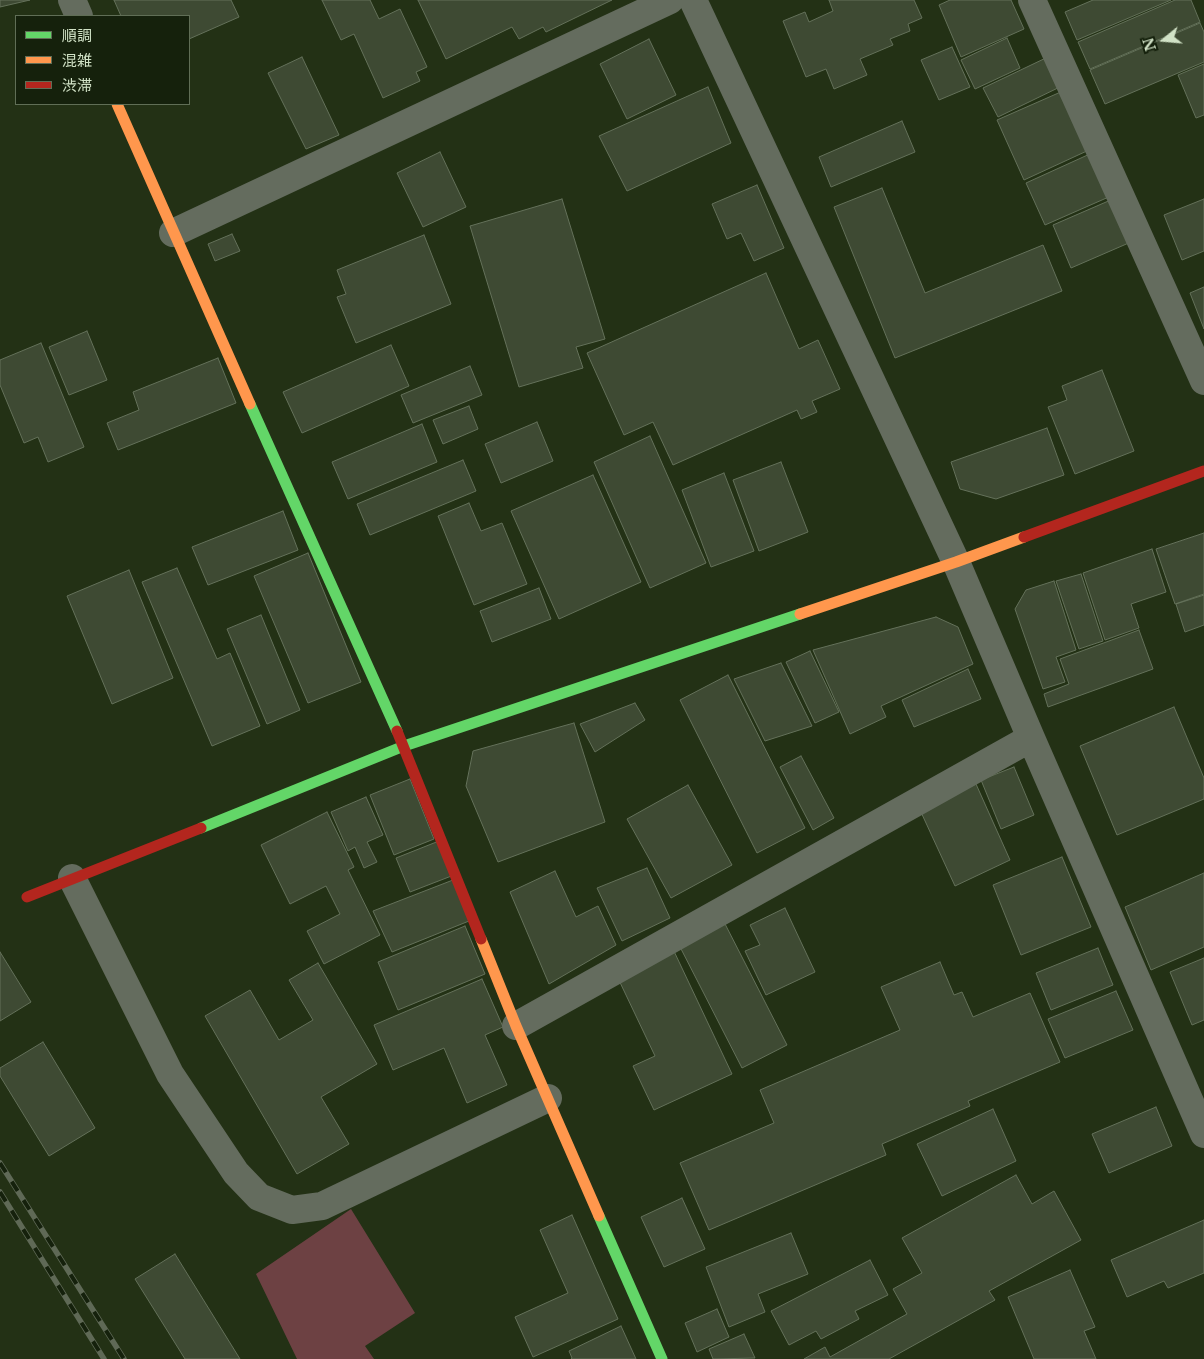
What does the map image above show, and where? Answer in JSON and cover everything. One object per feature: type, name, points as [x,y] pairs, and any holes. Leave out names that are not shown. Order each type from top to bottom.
[{"type":"street","points":[[72,0],[79,15]]},
{"type":"street","points":[[173,234],[670,0]]},
{"type":"street","points":[[693,0],[956,562],[1204,1134]]},
{"type":"street","points":[[1032,0],[1204,380]]},
{"type":"street","points":[[117,105],[173,234],[404,746],[516,1026],[662,1359]]},
{"type":"street","points":[[27,897],[404,746],[956,562],[1204,471]]},
{"type":"street","points":[[516,1026],[1031,738]]},
{"type":"street","points":[[72,878],[170,1074],[236,1173],[259,1197],[292,1210],[322,1206],[548,1098]]},
{"type":"shaded area","points":[[351,1209],[415,1313],[365,1346],[374,1359],[297,1359],[256,1274]]},
{"type":"building","points":[[0,0],[30,0],[0,7]]},
{"type":"building","points":[[114,0],[231,0],[239,17],[190,39],[190,15],[121,15]]},
{"type":"building","points":[[322,0],[370,0],[379,19],[400,9],[427,67],[416,72],[420,81],[383,98],[354,34],[341,40]]},
{"type":"building","points":[[418,0],[612,0],[546,32],[543,27],[519,39],[512,27],[446,59]]},
{"type":"building","points":[[829,0],[914,0],[922,18],[908,24],[910,31],[890,39],[893,45],[860,59],[867,75],[834,89],[826,69],[806,77],[783,21],[805,12],[809,22],[833,11]]},
{"type":"building","points":[[950,0],[1011,0],[1024,29],[961,57],[939,5]]},
{"type":"building","points":[[1093,0],[1171,0],[1077,40],[1065,12]]},
{"type":"building","points":[[1175,0],[1191,0],[1200,22],[1090,69],[1078,42]]},
{"type":"building","points":[[1200,23],[1204,32],[1204,62],[1105,104],[1090,70]]},
{"type":"building","points":[[1007,38],[1020,68],[975,89],[961,60]]},
{"type":"building","points":[[649,39],[676,95],[627,119],[600,64]]},
{"type":"building","points":[[952,47],[970,87],[939,100],[921,60]]},
{"type":"building","points":[[1050,56],[1064,85],[998,117],[983,88]]},
{"type":"building","points":[[302,57],[339,135],[306,149],[268,73]]},
{"type":"building","points":[[1204,64],[1204,115],[1196,118],[1178,75]]},
{"type":"building","points":[[708,87],[731,143],[627,191],[599,136]]},
{"type":"building","points":[[1063,91],[1089,150],[1024,180],[997,120]]},
{"type":"building","points":[[902,121],[915,152],[831,187],[819,157]]},
{"type":"building","points":[[440,152],[466,207],[423,227],[397,173]]},
{"type":"building","points":[[1092,153],[1111,196],[1045,225],[1026,183]]},
{"type":"building","points":[[757,185],[784,248],[754,261],[741,233],[727,239],[712,204]]},
{"type":"building","points":[[882,188],[925,293],[1043,245],[1062,291],[895,358],[834,207]]},
{"type":"building","points":[[562,199],[605,339],[576,347],[583,368],[519,387],[470,226]]},
{"type":"building","points":[[1113,199],[1131,242],[1071,268],[1053,225]]},
{"type":"building","points":[[1204,199],[1204,251],[1182,260],[1164,215]]},
{"type":"building","points":[[232,234],[240,251],[215,261],[208,244]]},
{"type":"building","points":[[424,235],[451,304],[356,343],[337,297],[346,294],[337,270]]},
{"type":"building","points":[[766,273],[799,349],[818,340],[840,389],[812,401],[817,412],[801,419],[797,410],[673,465],[653,422],[624,435],[587,353]]},
{"type":"building","points":[[1204,287],[1204,329],[1190,293]]},
{"type":"building","points":[[87,331],[107,380],[69,395],[49,347]]},
{"type":"building","points":[[41,343],[84,447],[48,462],[38,437],[24,443],[0,385],[0,360]]},
{"type":"building","points":[[391,345],[409,386],[302,433],[283,392]]},
{"type":"building","points":[[218,358],[236,403],[118,450],[107,423],[139,410],[133,392]]},
{"type":"building","points":[[470,366],[482,395],[413,423],[401,395]]},
{"type":"building","points":[[1102,370],[1134,451],[1075,474],[1048,407],[1067,400],[1062,386]]},
{"type":"building","points":[[469,406],[478,429],[443,444],[433,420]]},
{"type":"building","points":[[537,422],[553,461],[501,483],[485,444]]},
{"type":"building","points":[[422,424],[437,462],[348,499],[332,462]]},
{"type":"building","points":[[1047,428],[1064,475],[996,499],[960,489],[951,462]]},
{"type":"building","points":[[650,436],[706,563],[650,588],[594,462]]},
{"type":"building","points":[[463,460],[476,491],[370,535],[357,504]]},
{"type":"building","points":[[781,462],[808,532],[759,551],[733,480]]},
{"type":"building","points":[[724,473],[754,551],[711,567],[682,490]]},
{"type":"building","points":[[593,475],[641,582],[559,619],[511,511]]},
{"type":"building","points":[[469,503],[481,531],[502,523],[527,584],[474,605],[438,516]]},
{"type":"building","points":[[283,511],[298,550],[208,585],[192,547]]},
{"type":"building","points":[[1204,533],[1204,594],[1175,604],[1156,549]]},
{"type":"building","points":[[1152,549],[1166,592],[1131,604],[1139,628],[1105,640],[1083,573]]},
{"type":"building","points":[[308,553],[361,682],[308,703],[254,576]]},
{"type":"building","points":[[177,568],[217,659],[230,653],[260,726],[212,746],[142,582]]},
{"type":"building","points":[[129,570],[173,678],[112,704],[67,596]]},
{"type":"building","points":[[1081,574],[1103,641],[1079,649],[1056,581]]},
{"type":"building","points":[[1054,581],[1076,650],[1056,657],[1065,682],[1043,689],[1015,609],[1026,590]]},
{"type":"building","points":[[539,588],[551,619],[492,642],[480,611]]},
{"type":"building","points":[[1204,595],[1204,625],[1185,632],[1176,604]]},
{"type":"building","points":[[261,615],[300,710],[267,724],[227,629]]},
{"type":"building","points":[[936,617],[958,627],[973,664],[881,706],[886,717],[850,734],[813,650]]},
{"type":"building","points":[[1139,630],[1153,669],[1048,707],[1044,694],[1069,684],[1060,659]]},
{"type":"building","points":[[810,651],[839,712],[815,723],[786,662]]},
{"type":"building","points":[[781,663],[812,726],[765,741],[734,679]]},
{"type":"building","points":[[968,669],[981,699],[914,727],[902,700]]},
{"type":"building","points":[[728,675],[805,828],[757,853],[680,700]]},
{"type":"building","points":[[635,703],[645,720],[595,752],[580,724]]},
{"type":"building","points":[[1174,707],[1204,778],[1204,799],[1117,835],[1080,746]]},
{"type":"building","points":[[574,723],[605,822],[498,862],[466,786],[473,751]]},
{"type":"building","points":[[801,756],[834,818],[813,830],[780,767]]},
{"type":"building","points":[[1014,767],[1034,815],[1001,829],[981,780]]},
{"type":"building","points":[[410,779],[434,839],[394,855],[370,795]]},
{"type":"building","points":[[976,784],[1010,860],[955,886],[920,810]]},
{"type":"building","points":[[688,785],[732,865],[671,898],[627,819]]},
{"type":"building","points":[[366,797],[383,835],[367,842],[377,862],[364,868],[355,847],[348,851],[331,812]]},
{"type":"building","points":[[327,812],[354,867],[348,870],[380,935],[324,964],[307,931],[340,914],[326,886],[290,904],[261,845]]},
{"type":"building","points":[[439,841],[454,875],[410,892],[396,858]]},
{"type":"building","points":[[1062,857],[1091,927],[1021,955],[993,885]]},
{"type":"building","points":[[647,868],[670,918],[622,941],[597,888]]},
{"type":"building","points":[[555,871],[576,917],[598,906],[616,945],[549,984],[510,892]]},
{"type":"building","points":[[1204,873],[1204,947],[1151,970],[1125,907]]},
{"type":"building","points":[[453,880],[469,921],[392,952],[373,911]]},
{"type":"building","points":[[785,908],[815,972],[766,995],[745,951],[760,945],[750,925]]},
{"type":"building","points":[[723,920],[787,1045],[742,1068],[678,943]]},
{"type":"building","points":[[465,926],[485,974],[398,1010],[378,962]]},
{"type":"building","points":[[672,947],[732,1074],[654,1110],[633,1066],[655,1056],[616,974]]},
{"type":"building","points":[[1098,948],[1113,985],[1051,1010],[1036,973]]},
{"type":"building","points":[[0,952],[31,1002],[0,1021]]},
{"type":"building","points":[[1204,958],[1204,1020],[1192,1025],[1170,972]]},
{"type":"building","points":[[940,962],[954,995],[962,992],[973,1017],[1030,993],[1060,1062],[968,1101],[970,1106],[882,1144],[886,1155],[709,1230],[680,1163],[774,1123],[760,1090],[900,1030],[881,987]]},
{"type":"building","points":[[318,963],[377,1064],[321,1097],[349,1144],[297,1174],[205,1016],[250,990],[279,1040],[313,1020],[289,980]]},
{"type":"building","points":[[482,979],[503,1027],[485,1035],[507,1085],[467,1103],[444,1048],[393,1070],[374,1025]]},
{"type":"building","points":[[1116,991],[1133,1030],[1065,1058],[1048,1019]]},
{"type":"building","points":[[43,1042],[95,1128],[49,1156],[0,1076],[0,1068]]},
{"type":"building","points":[[1156,1107],[1172,1146],[1109,1173],[1092,1134]]},
{"type":"building","points":[[993,1109],[1016,1161],[942,1196],[917,1144]]},
{"type":"building","points":[[1016,1175],[1032,1204],[1054,1191],[1081,1240],[989,1291],[995,1300],[889,1359],[804,1359],[825,1347],[830,1357],[907,1314],[893,1289],[922,1273],[902,1238]]},
{"type":"building","points":[[682,1198],[705,1249],[664,1267],[641,1217]]},
{"type":"building","points":[[572,1215],[618,1319],[533,1357],[515,1317],[568,1293],[540,1230]]},
{"type":"building","points":[[1204,1220],[1204,1273],[1168,1288],[1164,1281],[1127,1297],[1111,1260]]},
{"type":"building","points":[[791,1233],[808,1274],[758,1294],[765,1312],[729,1327],[706,1267]]},
{"type":"building","points":[[175,1254],[240,1359],[185,1359],[135,1279]]},
{"type":"building","points":[[870,1260],[888,1295],[855,1311],[859,1319],[821,1339],[816,1331],[789,1345],[771,1311]]},
{"type":"building","points":[[1070,1270],[1095,1327],[1084,1331],[1096,1359],[1034,1359],[1008,1297]]},
{"type":"building","points":[[717,1309],[729,1337],[697,1352],[685,1323]]},
{"type":"building","points":[[621,1326],[636,1359],[571,1359],[569,1351]]},
{"type":"building","points":[[744,1334],[755,1358],[713,1359],[709,1349]]},
{"type":"railway","points":[[0,1163],[124,1359]]},
{"type":"railway","points":[[0,1192],[104,1359]]},
{"type":"traffic: fast","points":[[250,404],[397,731]]},
{"type":"traffic: fast","points":[[201,828],[404,746],[800,614]]},
{"type":"traffic: fast","points":[[599,1216],[662,1359]]},
{"type":"traffic: slow","points":[[117,105],[250,404]]},
{"type":"traffic: slow","points":[[800,614],[956,562],[1024,537]]},
{"type":"traffic: slow","points":[[481,939],[516,1026],[599,1216]]},
{"type":"traffic: jam","points":[[1024,537],[1204,471]]},
{"type":"traffic: jam","points":[[397,731],[481,939]]},
{"type":"traffic: jam","points":[[27,897],[201,828]]}]
